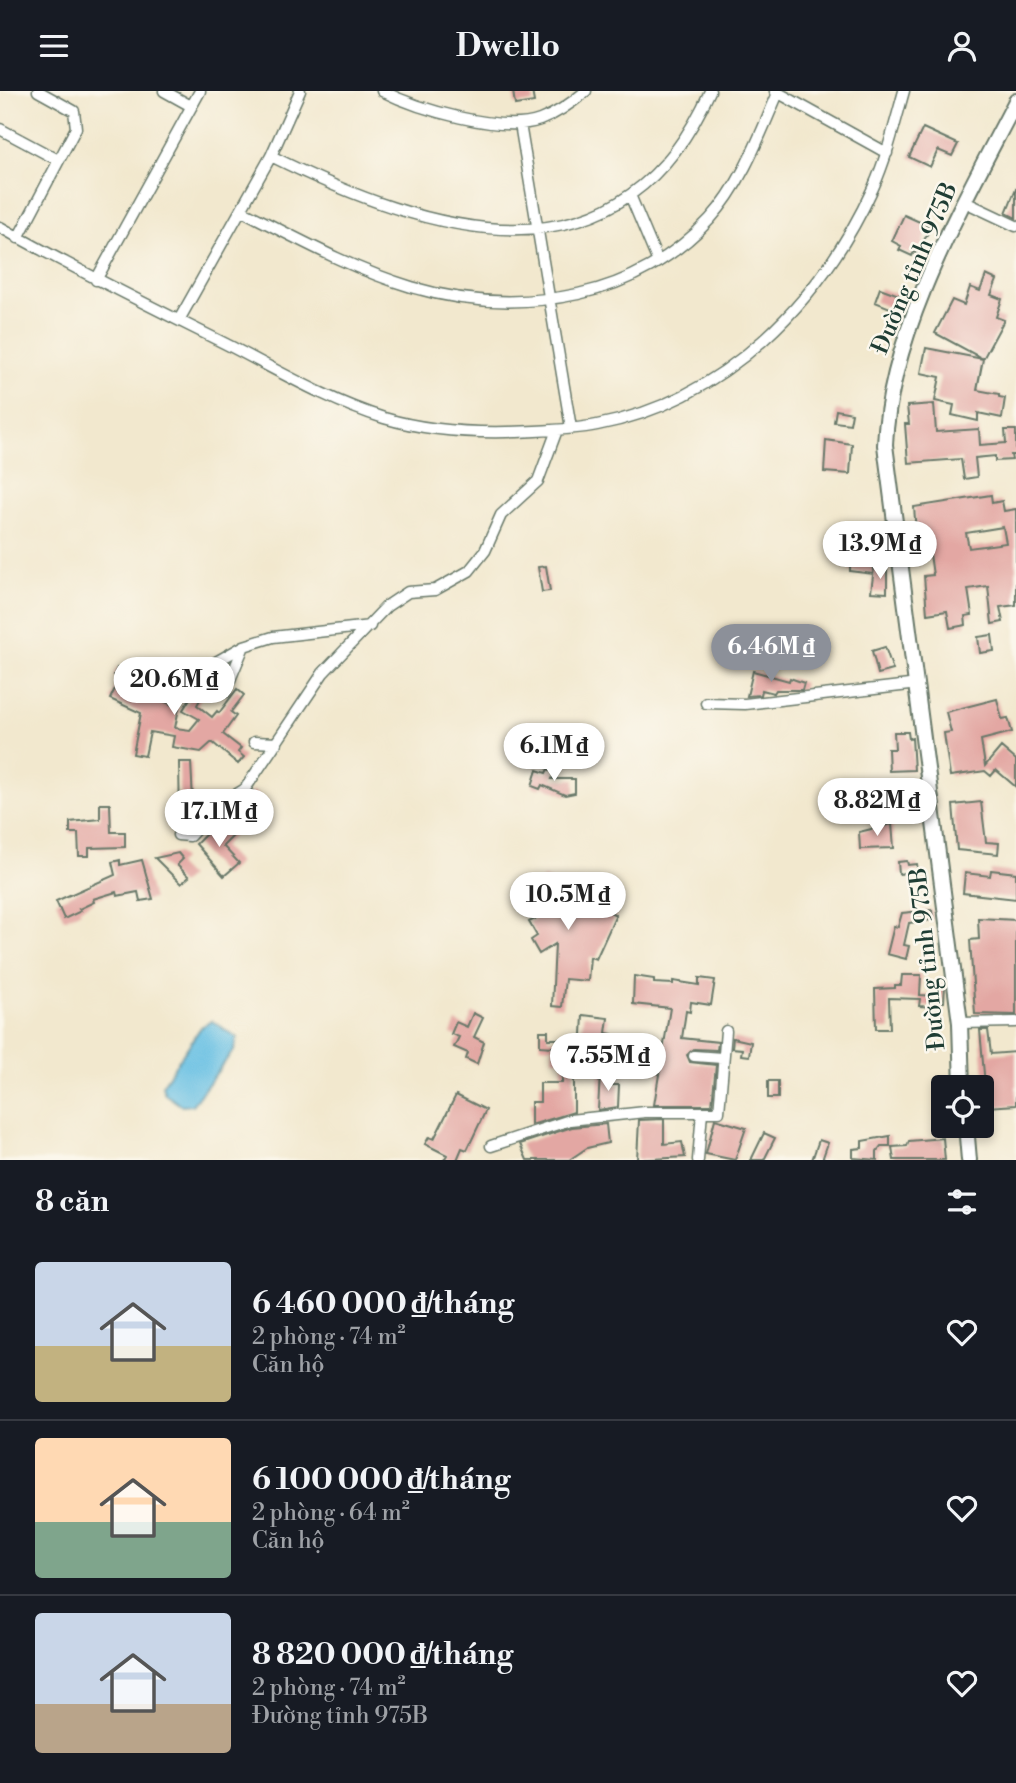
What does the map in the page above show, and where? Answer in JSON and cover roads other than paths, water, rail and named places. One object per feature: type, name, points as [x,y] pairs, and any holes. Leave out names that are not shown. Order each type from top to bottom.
[{"type":"main road","name":"Đường tỉnh 975B","points":[[962,1075],[960,1023],[885,445],[886,411],[907,333],[965,202],[1016,101]]},
{"type":"main road","points":[[967,1138],[969,1160]]},
{"type":"street","points":[[18,238],[76,128],[74,111],[38,91]]},
{"type":"street","points":[[164,91],[191,107]]},
{"type":"street","points":[[96,280],[200,91]]},
{"type":"street","points":[[179,320],[271,156],[300,91]]},
{"type":"street","points":[[382,91],[436,111],[474,120],[520,124],[540,120],[586,91]]},
{"type":"street","points":[[271,156],[336,188],[413,216],[488,230],[537,228],[590,216],[630,195],[659,171],[686,138],[710,91]]},
{"type":"street","points":[[0,227],[96,280],[326,394],[386,419],[466,430],[513,432],[597,425],[648,411],[702,386],[757,350],[814,284],[846,238],[873,188],[887,152],[904,91]]},
{"type":"street","points":[[241,210],[326,254],[422,291],[500,304],[549,300],[605,288],[634,277],[658,262],[710,219],[755,147],[777,92],[887,152]]},
{"type":"street","points":[[520,124],[571,428]]},
{"type":"street","points":[[0,129],[58,160]]},
{"type":"street","points":[[630,195],[658,262]]},
{"type":"street","points":[[965,202],[1016,226]]},
{"type":"street","points":[[178,835],[190,837],[218,806],[245,789],[323,673],[398,597],[408,592],[435,590],[469,571],[485,551],[501,515],[538,481],[557,430]]},
{"type":"street","points":[[177,699],[186,682],[195,674],[244,646],[272,637],[370,625]]},
{"type":"street","points":[[225,692],[244,646]]},
{"type":"street","points":[[706,703],[745,705],[918,684]]},
{"type":"street","points":[[254,742],[277,743]]},
{"type":"street","points":[[960,1023],[1016,1022]]},
{"type":"street","points":[[491,1146],[570,1120],[645,1112],[719,1112],[726,1031]]},
{"type":"street","points":[[694,1056],[722,1058]]},
{"type":"street","points":[[698,1160],[702,1112]]},
{"type":"water","points":[[212,1021],[237,1038],[234,1050],[192,1105],[182,1106],[165,1094],[162,1086],[201,1027]]}]
